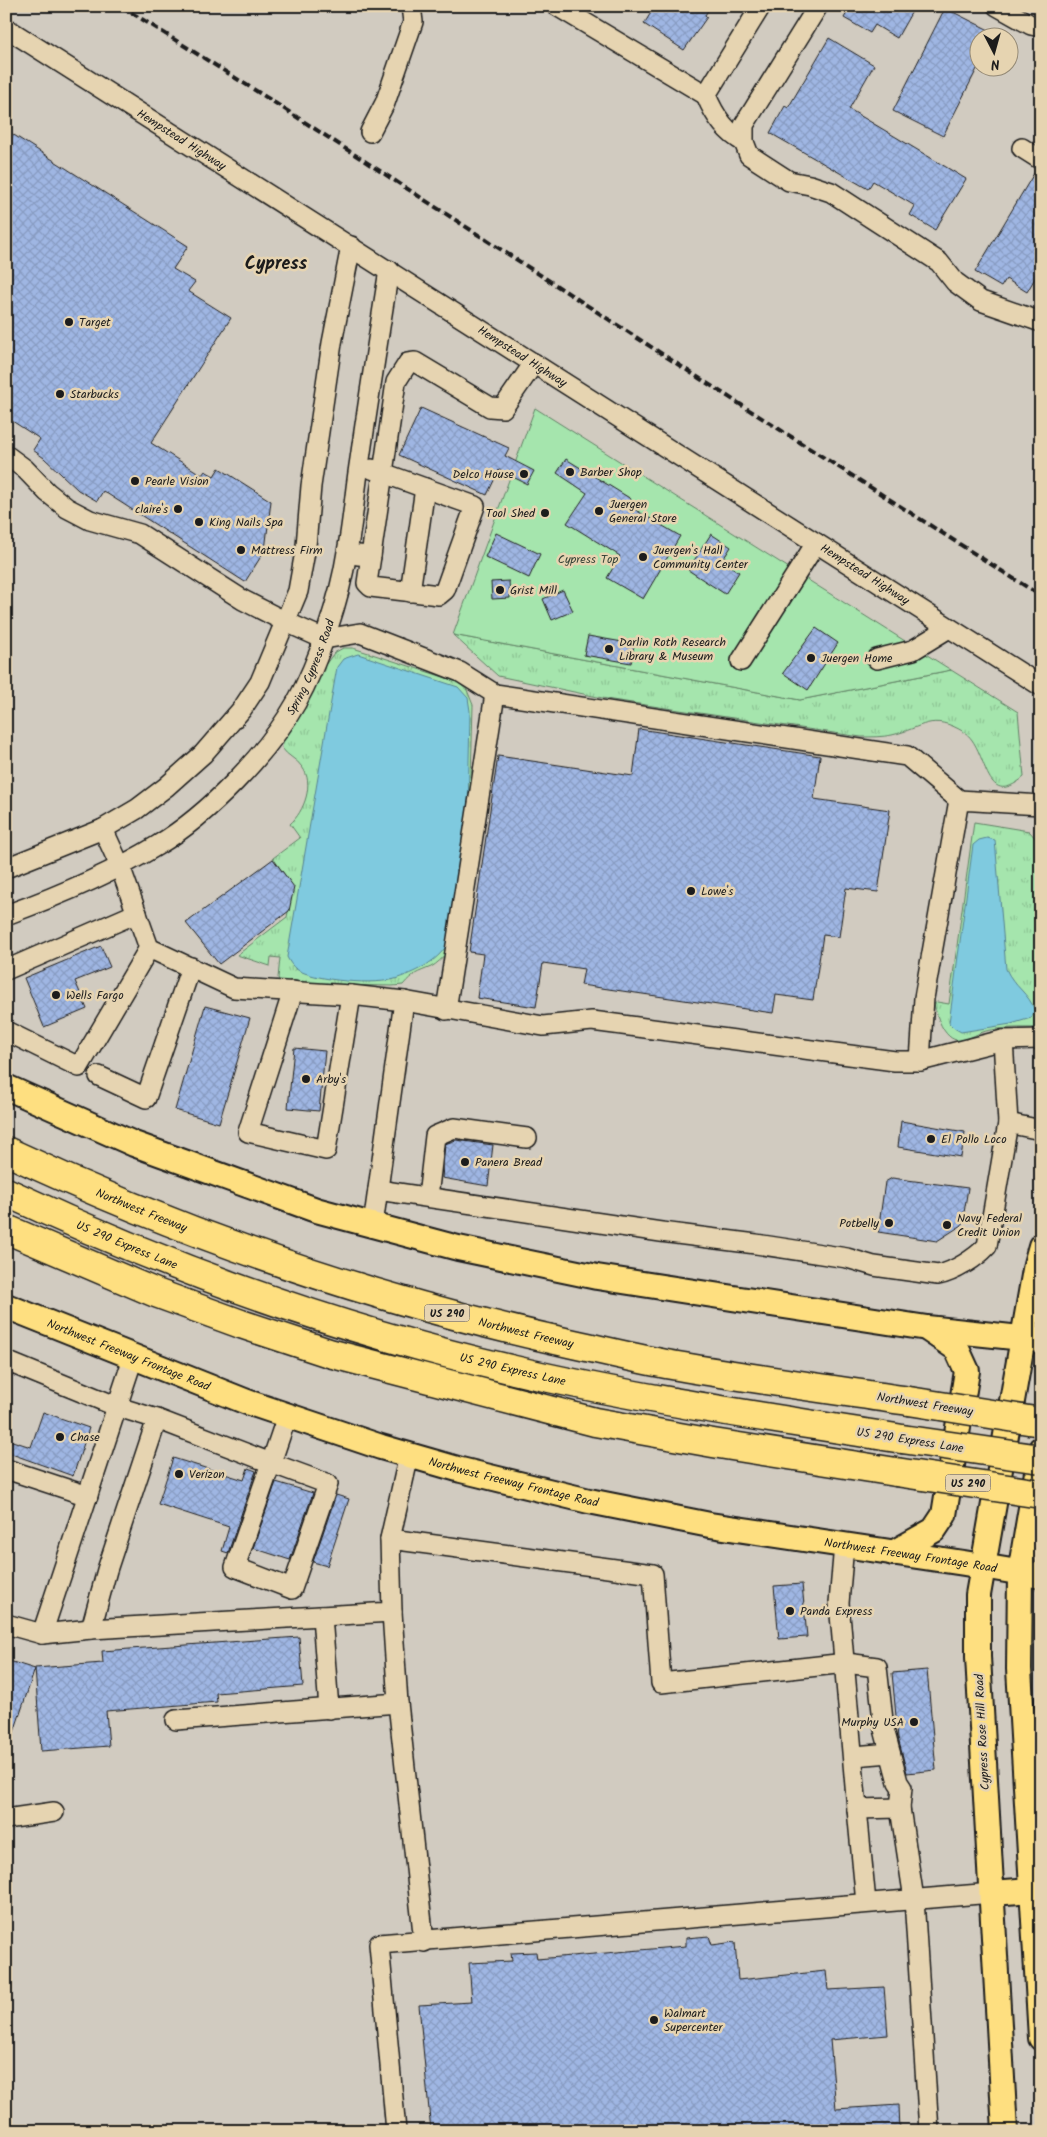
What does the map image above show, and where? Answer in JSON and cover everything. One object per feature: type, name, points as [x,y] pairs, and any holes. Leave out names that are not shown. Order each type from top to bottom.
[{"type":"highway","name":"Northwest Freeway","points":[[6,1151],[71,1181],[229,1244],[365,1291],[498,1327],[664,1364],[1041,1422]]},
{"type":"highway","name":"US 290 Express Lane","points":[[6,1192],[159,1258],[261,1296],[412,1344],[513,1370],[649,1399],[1041,1459]]},
{"type":"highway","name":"US 290","points":[[6,1229],[156,1293],[329,1353],[595,1422],[713,1444],[1041,1494]]},
{"type":"main road","points":[[6,1087],[134,1144],[316,1210],[458,1248],[597,1278],[927,1328],[1033,1339]]},
{"type":"main road","name":"Cypress Rose Hill Road","points":[[1005,2131],[978,1656],[978,1595],[1033,1339],[1036,1264],[1041,1246]]},
{"type":"main road","name":"Northwest Freeway Frontage Road","points":[[6,1306],[247,1402],[461,1470],[589,1501],[710,1525],[983,1566],[1030,1575]]},
{"type":"main road","points":[[893,1553],[934,1530],[944,1515],[967,1370],[957,1349],[927,1328]]},
{"type":"main road","points":[[1041,1449],[1030,1575],[1019,1669],[1036,1890],[1041,2038]]},
{"type":"main road","points":[[992,1893],[1036,1890]]},
{"type":"street","points":[[370,132],[386,103],[413,22],[411,6]]},
{"type":"street","points":[[556,6],[706,95],[713,111],[731,135],[744,142]]},
{"type":"street","points":[[706,95],[761,6]]},
{"type":"street","points":[[818,6],[744,126],[744,142],[749,155],[789,182],[810,185],[831,192],[939,262],[955,282],[981,301],[1041,322]]},
{"type":"street","points":[[997,6],[1030,25],[1041,27]]},
{"type":"street","name":"Hempstead Highway","points":[[6,28],[1041,686]]},
{"type":"street","points":[[1022,148],[1041,160]]},
{"type":"street","points":[[7,866],[103,828],[137,809],[166,788],[203,754],[225,730],[260,682],[298,591],[304,555],[313,467],[332,343],[350,246]]},
{"type":"street","name":"Spring Cypress Road","points":[[6,915],[41,902],[120,866],[160,844],[193,820],[233,783],[257,756],[276,733],[296,702],[324,639],[347,554],[389,270]]},
{"type":"street","points":[[359,464],[382,472],[475,506],[445,590],[439,595],[371,587],[367,583],[382,472],[396,382],[408,363],[415,362],[490,407],[503,408],[534,363]]},
{"type":"street","points":[[6,455],[25,469],[47,492],[67,508],[90,520],[140,534],[243,600],[324,639],[360,634],[460,672],[495,694],[907,756],[958,800],[1041,805]]},
{"type":"street","points":[[410,592],[425,488]]},
{"type":"street","points":[[741,661],[816,543]]},
{"type":"street","points":[[347,554],[371,556]]},
{"type":"street","points":[[877,659],[913,650],[949,628]]},
{"type":"street","points":[[446,1010],[495,694]]},
{"type":"street","points":[[920,1061],[924,998],[958,800]]},
{"type":"street","points":[[103,828],[120,866],[149,948],[234,988],[350,995],[404,1002],[544,1026],[592,1021],[895,1061],[920,1061],[1003,1040],[1041,1039]]},
{"type":"street","points":[[6,970],[137,913]]},
{"type":"street","points":[[6,1031],[79,1067],[149,948]]},
{"type":"street","points":[[99,1076],[146,1098],[190,967]]},
{"type":"street","points":[[294,991],[248,1132],[326,1150],[350,995]]},
{"type":"street","points":[[372,1225],[404,1002]]},
{"type":"street","points":[[378,1190],[670,1233],[773,1246],[847,1258],[874,1266],[938,1275],[945,1274],[982,1252],[987,1246],[1008,1123],[1003,1040]]},
{"type":"street","points":[[1008,1123],[1041,1130]]},
{"type":"street","points":[[428,1197],[435,1136],[454,1128],[527,1138]]},
{"type":"street","points":[[42,1634],[133,1358]]},
{"type":"street","points":[[7,1366],[118,1407],[157,1419],[328,1484],[292,1589],[299,1618]]},
{"type":"street","points":[[287,1416],[235,1567],[292,1589]]},
{"type":"street","points":[[91,1629],[107,1570],[157,1419]]},
{"type":"street","points":[[409,1455],[390,1539],[392,1612],[398,1703],[424,1942]]},
{"type":"street","points":[[6,1469],[88,1496]]},
{"type":"street","points":[[390,1539],[653,1574],[661,1684],[846,1663],[876,1667],[884,1729],[898,1782],[902,1788],[900,1808],[914,1900],[929,2131]]},
{"type":"street","points":[[844,1545],[840,1603],[866,1903]]},
{"type":"street","points":[[6,1624],[42,1634],[91,1629],[392,1612]]},
{"type":"street","points":[[322,1616],[329,1709]]},
{"type":"street","points":[[176,1720],[398,1703]]},
{"type":"street","points":[[854,1756],[890,1752]]},
{"type":"street","points":[[857,1810],[900,1808]]},
{"type":"street","points":[[6,1819],[54,1812]]},
{"type":"street","points":[[396,2131],[379,1944],[424,1942],[992,1893]]},
{"type":"green space","name":"Cypress Top","points":[[535,408],[951,670],[800,700],[453,635]]},
{"type":"green space","points":[[453,635],[800,700],[951,670],[1018,712],[1024,777],[1010,786],[1000,787],[993,782],[988,774],[972,740],[964,732],[943,723],[927,723],[888,736],[861,737],[612,700],[498,676]]},
{"type":"green space","points":[[343,648],[353,648],[456,681],[467,690],[473,705],[470,816],[447,954],[433,966],[419,972],[403,985],[281,984],[278,978],[280,958],[271,957],[270,966],[237,955],[287,917],[293,887],[273,858],[300,838],[290,824],[303,805],[308,789],[308,781],[300,764],[282,748],[284,739],[300,715],[325,665],[334,653]]},
{"type":"green space","points":[[974,822],[1029,831],[1041,848],[1041,1028],[993,1030],[963,1040],[957,1040],[951,1038],[943,1028],[934,1004],[937,1002],[949,1004]]},
{"type":"water","points":[[358,654],[458,687],[468,698],[470,711],[468,814],[449,941],[440,954],[421,968],[398,978],[376,982],[346,981],[317,977],[296,969],[287,957],[337,667],[343,659]]},
{"type":"water","points":[[987,838],[995,840],[1006,969],[1013,981],[1029,999],[1035,1011],[1031,1018],[1011,1024],[961,1032],[949,1023],[973,845],[979,840]]},
{"type":"building","points":[[655,6],[711,6],[705,15],[707,17],[684,50],[644,24]]},
{"type":"building","points":[[851,6],[915,6],[897,38],[875,25],[870,33],[844,18]]},
{"type":"building","points":[[945,8],[985,28],[970,28],[970,78],[972,78],[943,136],[893,111]]},
{"type":"building","points":[[829,38],[874,65],[849,109],[966,179],[935,230],[910,215],[915,206],[873,181],[868,189],[770,133],[785,106],[788,108]]},
{"type":"building","points":[[6,130],[188,246],[173,269],[195,282],[188,291],[231,318],[151,443],[202,475],[205,471],[214,476],[219,468],[271,501],[265,550],[245,582],[103,491],[97,501],[78,490],[33,450],[40,439],[6,417]]},
{"type":"building","points":[[1036,170],[1041,171],[1041,268],[1027,292],[1006,279],[1001,287],[975,272]]},
{"type":"building","points":[[421,408],[509,448],[505,456],[534,471],[527,484],[499,470],[487,495],[399,455]]},
{"type":"building","points":[[566,459],[631,499],[627,505],[680,536],[643,599],[607,578],[620,556],[567,523],[587,493],[557,473]]},
{"type":"building","points":[[496,533],[540,554],[529,578],[485,557]]},
{"type":"building","points":[[711,534],[731,547],[722,561],[739,572],[725,594],[688,570]]},
{"type":"building","name":"Grist Mill","points":[[509,581],[510,598],[492,599],[491,582]]},
{"type":"building","points":[[563,590],[573,611],[552,620],[543,599]]},
{"type":"building","name":"Juergen Home","points":[[816,628],[838,643],[808,690],[783,673]]},
{"type":"building","name":"Darlin Roth Research Library & Museum","points":[[588,636],[634,644],[631,663],[584,655]]},
{"type":"building","points":[[639,729],[820,756],[814,799],[890,810],[878,892],[846,888],[839,937],[823,935],[813,1000],[776,995],[773,1013],[581,985],[584,969],[543,963],[536,1007],[477,998],[483,954],[469,952],[498,756],[633,776]]},
{"type":"building","points":[[273,859],[294,887],[289,911],[219,964],[186,923]]},
{"type":"building","name":"Wells Fargo","points":[[101,946],[110,967],[75,981],[87,1009],[44,1027],[24,978]]},
{"type":"building","points":[[205,1006],[250,1018],[219,1123],[175,1110]]},
{"type":"building","name":"Arby's","points":[[294,1048],[325,1051],[319,1111],[288,1108]]},
{"type":"building","name":"El Pollo Loco","points":[[901,1121],[965,1132],[961,1157],[898,1147]]},
{"type":"building","points":[[456,1140],[493,1145],[488,1186],[442,1178],[445,1144]]},
{"type":"building","points":[[892,1178],[968,1188],[962,1225],[937,1241],[878,1232],[885,1182]]},
{"type":"building","name":"Chase","points":[[43,1412],[89,1428],[73,1476],[6,1452],[6,1439],[31,1447]]},
{"type":"building","points":[[173,1458],[244,1480],[248,1468],[256,1471],[228,1553],[222,1551],[229,1527],[158,1504]]},
{"type":"building","points":[[276,1482],[313,1493],[290,1560],[253,1548]]},
{"type":"building","points":[[336,1495],[349,1499],[327,1566],[313,1562]]},
{"type":"building","name":"Panda Express","points":[[802,1584],[807,1637],[779,1639],[774,1586]]},
{"type":"building","points":[[299,1637],[303,1686],[216,1693],[217,1702],[106,1711],[109,1746],[41,1751],[35,1668],[103,1663],[102,1651]]},
{"type":"building","points":[[6,1660],[35,1669],[9,1747],[6,1746]]},
{"type":"building","name":"Murphy USA","points":[[927,1670],[936,1770],[907,1773],[898,1738],[892,1673]]},
{"type":"building","name":"Walmart Supercenter","points":[[709,1936],[712,1945],[735,1942],[738,1980],[826,1971],[828,1990],[884,1987],[888,2035],[830,2040],[836,2109],[899,2105],[900,2131],[431,2131],[419,2005],[472,2002],[469,1963],[512,1961],[511,1953],[536,1952],[537,1959],[686,1946],[686,1938]]},
{"type":"railway","points":[[121,6],[269,99],[699,378],[1041,596]]},
{"type":"place","name":"Target","points":[[69,322]]},
{"type":"place","name":"Starbucks","points":[[60,394]]},
{"type":"place","name":"Barber Shop","points":[[570,472]]},
{"type":"place","name":"Delco House","points":[[524,474]]},
{"type":"place","name":"Pearle Vision","points":[[135,481]]},
{"type":"place","name":"claire's","points":[[178,509]]},
{"type":"place","name":"Juergen General Store","points":[[599,511]]},
{"type":"place","name":"Tool Shed","points":[[545,513]]},
{"type":"place","name":"King Nails Spa","points":[[199,522]]},
{"type":"place","name":"Mattress Firm","points":[[241,550]]},
{"type":"place","name":"Juergen's Hall Community Center","points":[[643,557]]},
{"type":"place","name":"Grist Mill","points":[[500,590]]},
{"type":"place","name":"Darlin Roth Research Library & Museum","points":[[609,649]]},
{"type":"place","name":"Juergen Home","points":[[811,658]]},
{"type":"place","name":"Lowe's","points":[[691,891]]},
{"type":"place","name":"Wells Fargo","points":[[56,995]]},
{"type":"place","name":"Arby's","points":[[306,1079]]},
{"type":"place","name":"El Pollo Loco","points":[[931,1139]]},
{"type":"place","name":"Panera Bread","points":[[465,1162]]},
{"type":"place","name":"Potbelly","points":[[889,1223]]},
{"type":"place","name":"Navy Federal Credit Union","points":[[947,1225]]},
{"type":"place","name":"Chase","points":[[60,1437]]},
{"type":"place","name":"Verizon","points":[[179,1474]]},
{"type":"place","name":"Panda Express","points":[[790,1611]]},
{"type":"place","name":"Murphy USA","points":[[914,1722]]},
{"type":"place","name":"Walmart Supercenter","points":[[654,2020]]},
{"type":"district","name":"Cypress","points":[[276,263]]}]
